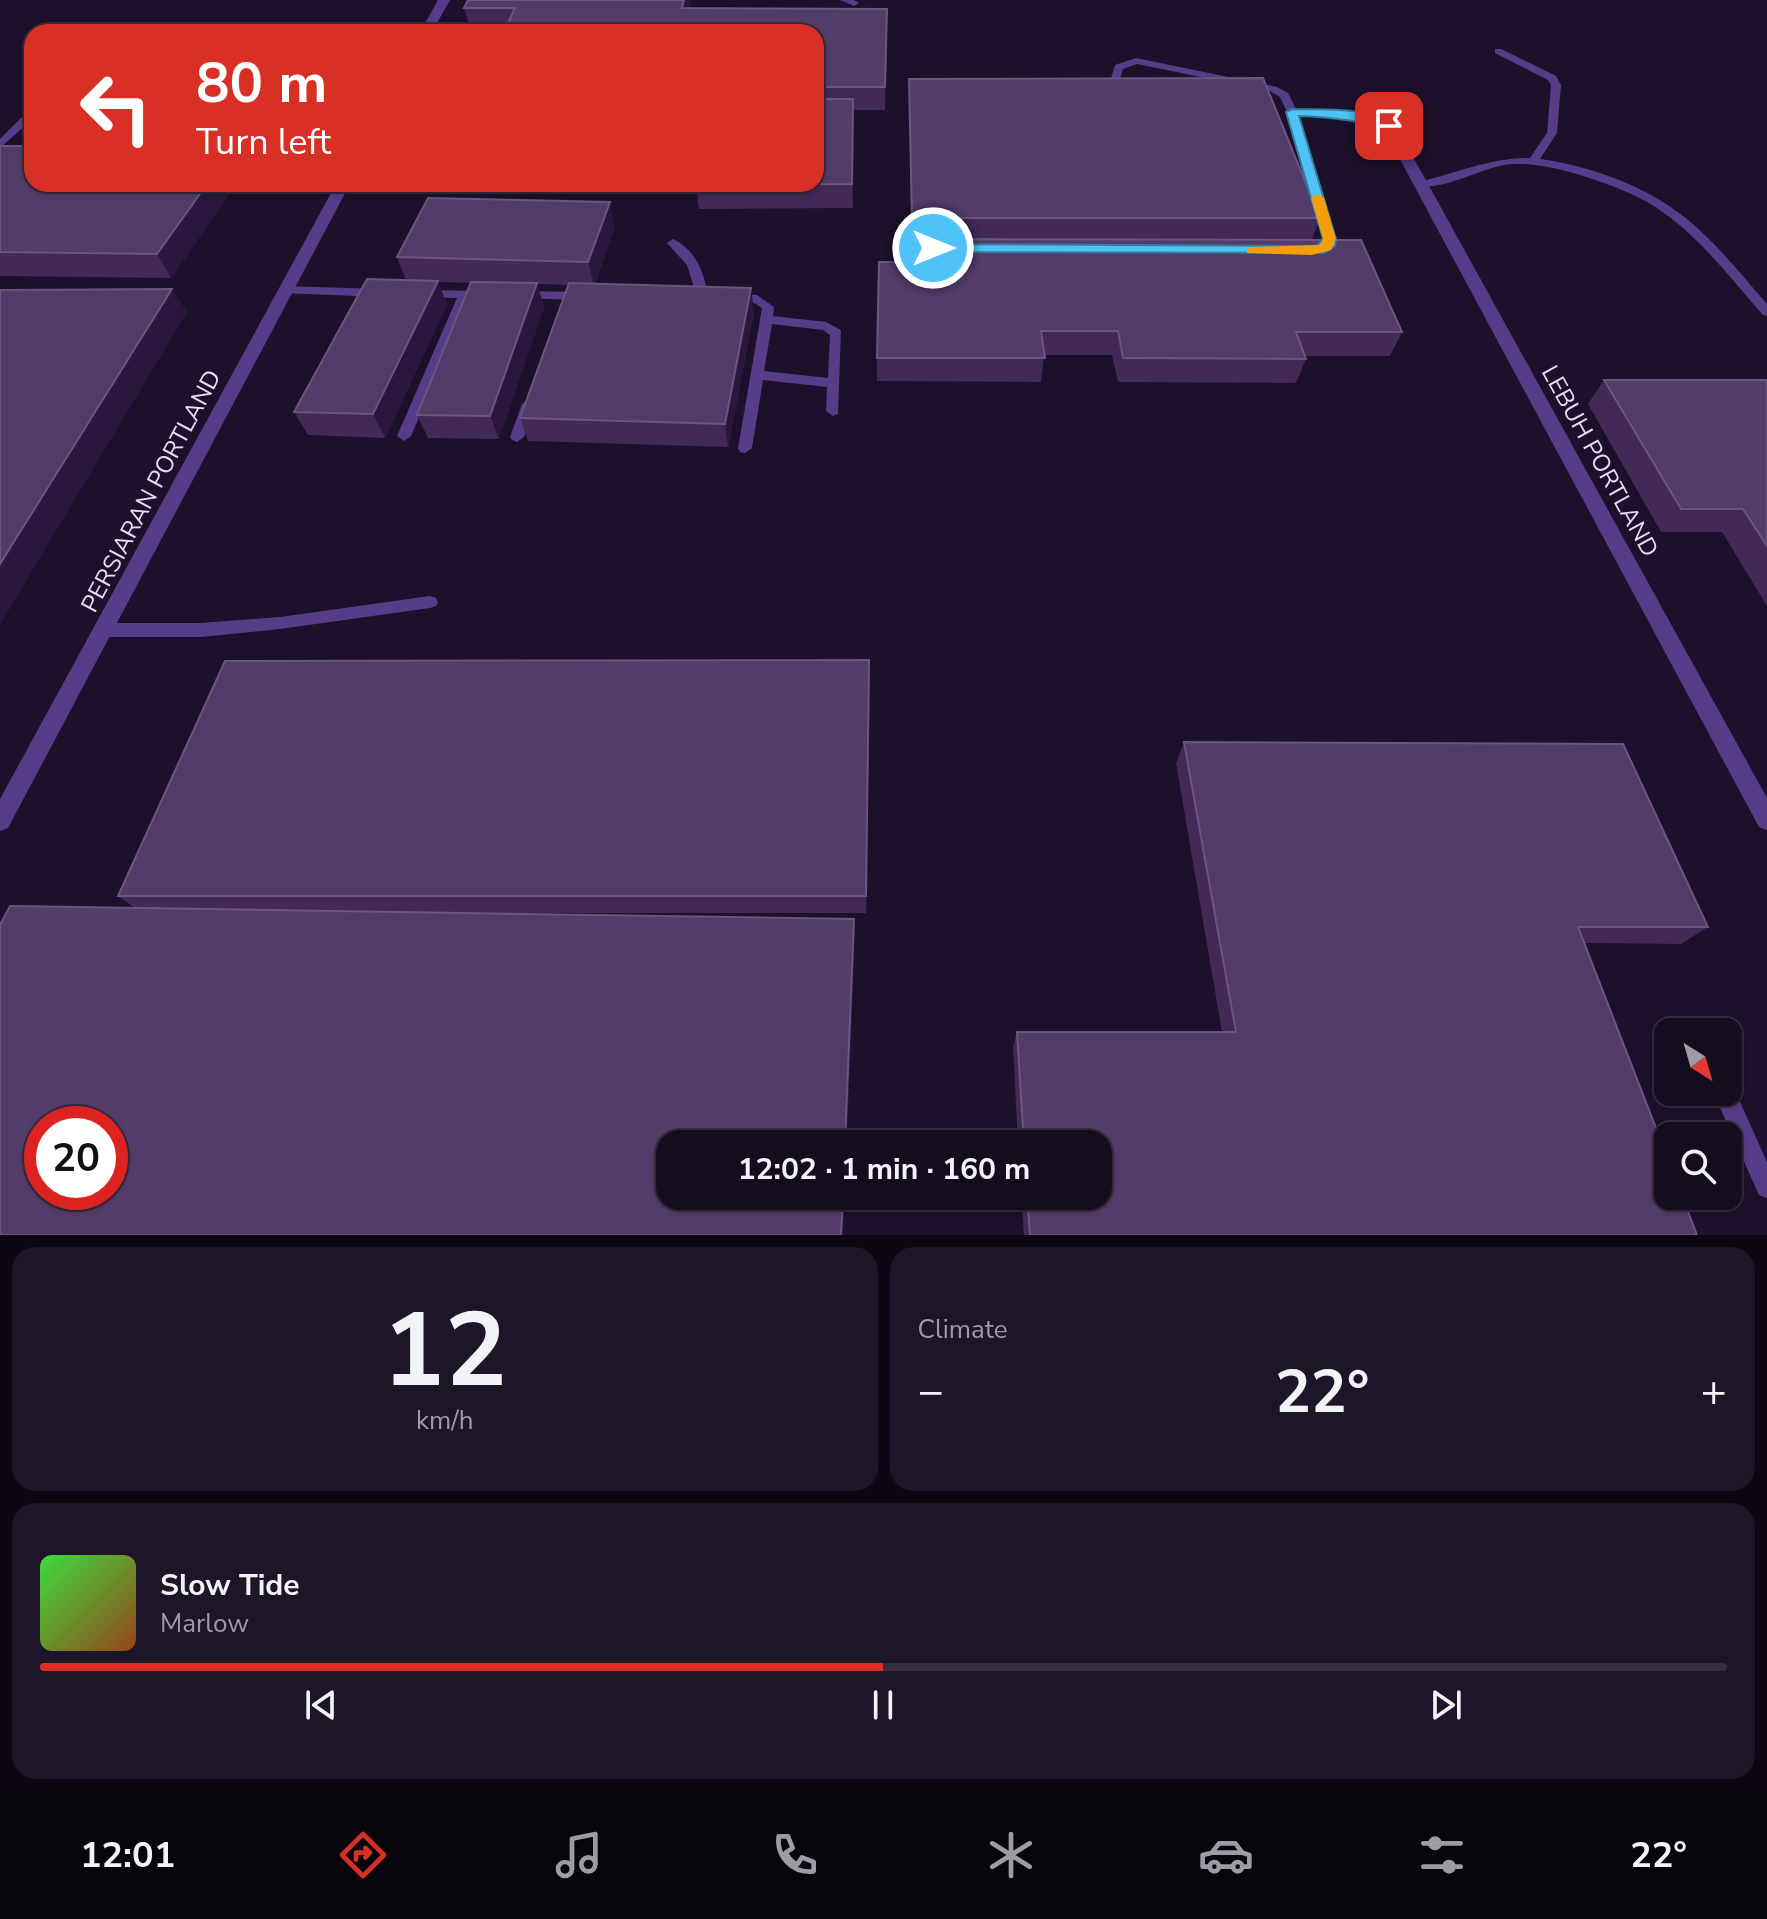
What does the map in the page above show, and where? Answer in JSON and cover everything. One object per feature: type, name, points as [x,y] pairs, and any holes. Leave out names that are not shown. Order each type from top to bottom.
[{"type":"street","points":[[430,24],[444,0]]},
{"type":"street","name":"LEBUH PORTLAND","points":[[1389,126],[1767,820]]},
{"type":"street","name":"PERSIARAN PORTLAND","points":[[0,821],[339,192]]},
{"type":"lane","points":[[1498,51],[1552,78],[1556,85],[1552,133],[1535,153],[1533,161]]},
{"type":"lane","points":[[1082,85],[1114,84],[1118,67],[1136,61],[1273,89],[1284,95],[1292,112],[1330,243],[1320,250],[1296,251]]},
{"type":"lane","points":[[1292,112],[1337,114],[1376,120],[1389,126]]},
{"type":"lane","points":[[0,145],[24,121]]},
{"type":"lane","points":[[1422,184],[1446,181],[1458,173],[1489,166],[1533,161],[1585,172],[1670,212],[1767,312]]},
{"type":"lane","points":[[673,243],[693,260],[699,273],[694,294],[762,301],[768,307],[745,448]]},
{"type":"lane","points":[[285,290],[390,293]]},
{"type":"lane","points":[[405,293],[564,303],[597,295]]},
{"type":"lane","points":[[404,436],[465,295]]},
{"type":"lane","points":[[768,320],[826,326],[836,333],[833,411]]},
{"type":"lane","points":[[758,375],[834,383]]},
{"type":"lane","points":[[517,437],[532,395]]},
{"type":"lane","points":[[103,630],[201,630],[280,623],[430,602]]},
{"type":"lane","points":[[1730,1106],[1767,1187]]},
{"type":"building","points":[[468,0],[684,0],[682,8],[887,9],[885,87],[824,87],[824,24],[508,24],[515,8],[464,8]]},
{"type":"building","points":[[1263,78],[1320,218],[912,218],[909,79]]},
{"type":"building","points":[[824,99],[853,99],[852,184],[824,184]]},
{"type":"building","points":[[0,146],[24,146],[24,192],[201,192],[157,254],[0,252]]},
{"type":"building","points":[[428,198],[610,202],[588,262],[397,257]]},
{"type":"building","points":[[906,239],[1361,240],[1402,332],[1296,332],[1306,359],[1123,358],[1118,331],[1041,331],[1045,358],[877,358],[879,262],[906,262]]},
{"type":"building","points":[[367,279],[438,281],[373,414],[294,412]]},
{"type":"building","points":[[471,282],[537,283],[490,416],[417,415]]},
{"type":"building","points":[[569,283],[751,288],[725,424],[520,418]]},
{"type":"building","points":[[172,289],[0,564],[0,290]]},
{"type":"building","points":[[1604,380],[1767,380],[1767,546],[1743,509],[1681,509]]},
{"type":"building","points":[[869,660],[866,896],[118,896],[225,661]]},
{"type":"building","points":[[1184,742],[1623,744],[1708,927],[1578,927],[1654,1123],[1654,1210],[1687,1210],[1697,1235],[1030,1235],[1028,1210],[1112,1210],[1112,1130],[1023,1130],[1017,1032],[1236,1032]]},
{"type":"building","points":[[10,906],[854,919],[846,1130],[656,1130],[656,1210],[842,1210],[841,1235],[0,1235],[0,925]]},
{"type":"slow traffic","points":[[1252,251],[1312,251],[1326,247],[1330,239],[1318,198]]},
{"type":"route","points":[[933,248],[1320,250],[1330,243],[1330,239],[1292,112],[1337,114],[1376,120],[1389,126]]}]
